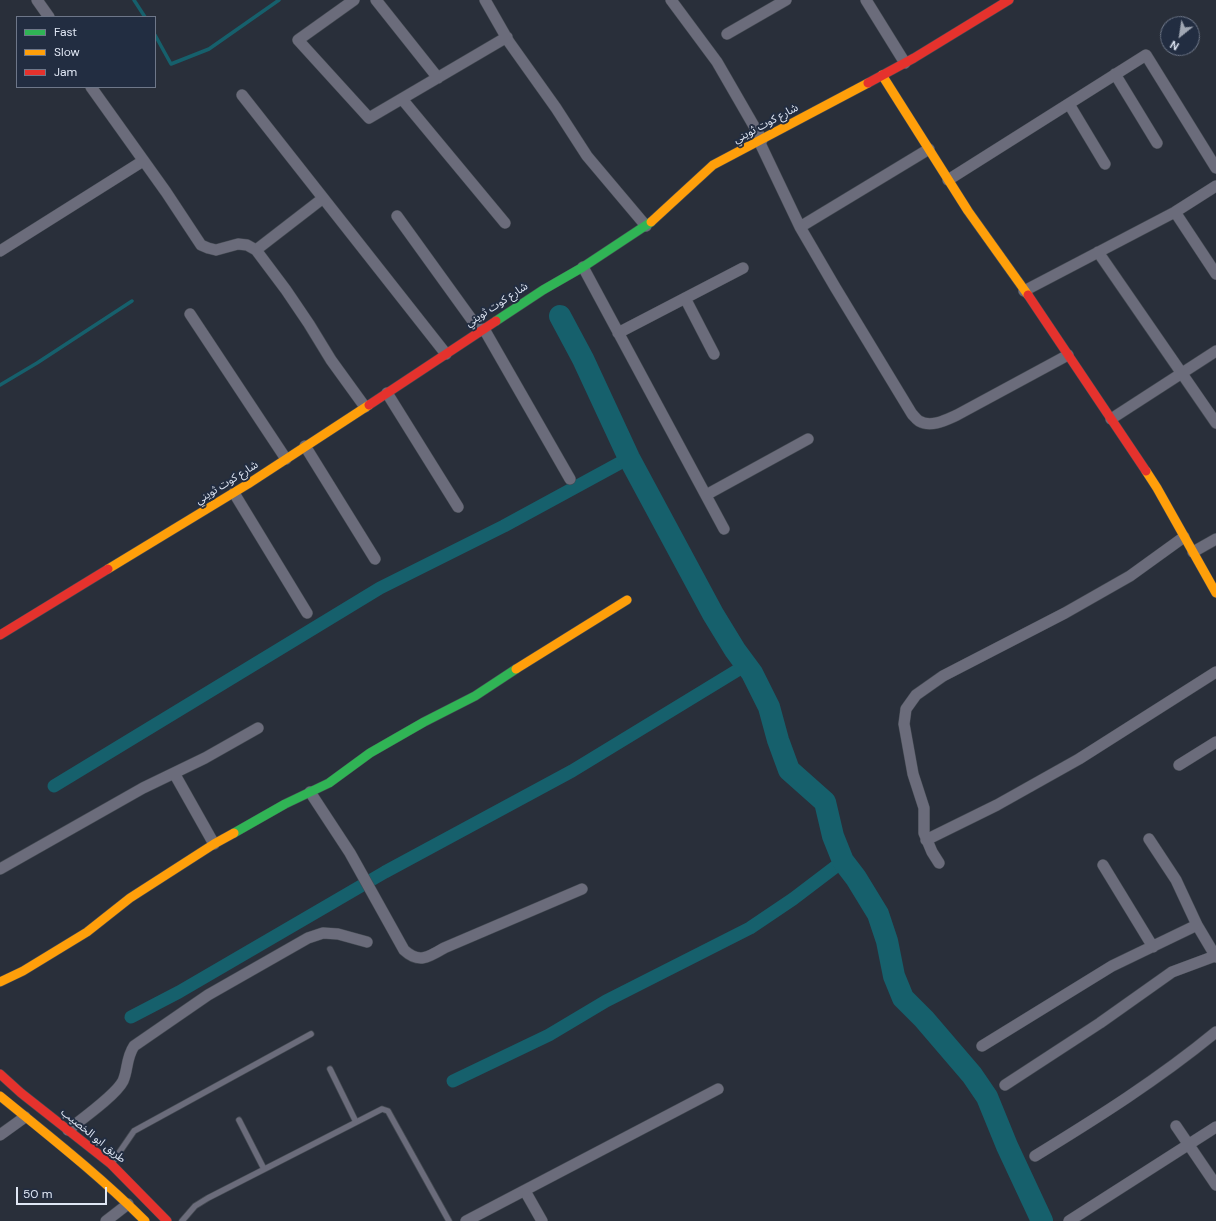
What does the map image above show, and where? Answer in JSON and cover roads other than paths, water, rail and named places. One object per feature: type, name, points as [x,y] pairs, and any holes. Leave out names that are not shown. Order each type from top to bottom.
[{"type":"main road","name":"شارع كوت ثويني","points":[[0,634],[234,493],[542,290],[582,267],[646,226],[713,166],[905,63],[1009,0]]},
{"type":"main road","points":[[882,75],[968,211],[1068,354],[1157,488],[1216,594]]},
{"type":"main road","points":[[0,982],[23,971],[87,932],[130,898],[214,844],[285,804],[329,783],[370,753],[424,722],[475,696],[627,600]]},
{"type":"main road","name":"طريق ابو الخصيب","points":[[0,1074],[21,1093],[111,1164],[167,1221]]},
{"type":"main road","points":[[0,1096],[78,1160],[145,1221]]},
{"type":"main road","points":[[78,1160],[89,1147]]},
{"type":"street","points":[[37,0],[48,16]]},
{"type":"street","points":[[354,0],[298,40],[369,118],[507,37]]},
{"type":"street","points":[[376,0],[438,78]]},
{"type":"street","points":[[485,0],[507,37],[587,156],[646,226]]},
{"type":"street","points":[[671,0],[717,62],[760,140],[800,227],[912,414],[920,421],[930,423],[942,421],[957,415],[1068,354]]},
{"type":"street","points":[[727,34],[786,0]]},
{"type":"street","points":[[866,0],[905,63]]},
{"type":"street","points":[[948,180],[1146,55],[1216,168]]},
{"type":"street","points":[[1115,74],[1157,143]]},
{"type":"street","points":[[92,88],[166,192],[201,245],[216,250],[238,244],[247,245],[256,250],[286,290],[331,360],[365,407]]},
{"type":"street","points":[[242,95],[322,199],[446,354]]},
{"type":"street","points":[[402,99],[505,223]]},
{"type":"street","points":[[1069,104],[1106,164]]},
{"type":"street","points":[[800,227],[929,149]]},
{"type":"street","points":[[0,251],[143,161]]},
{"type":"street","points":[[1024,291],[1175,212],[1216,186]]},
{"type":"street","points":[[256,250],[322,199]]},
{"type":"street","points":[[1175,212],[1216,274]]},
{"type":"street","points":[[396,216],[482,330],[570,479]]},
{"type":"street","points":[[1098,252],[1216,423]]},
{"type":"street","points":[[582,267],[724,528]]},
{"type":"street","points":[[618,333],[743,268]]},
{"type":"street","points":[[685,298],[714,354]]},
{"type":"street","points":[[190,314],[286,459]]},
{"type":"street","points":[[1111,419],[1216,351]]},
{"type":"street","points":[[387,393],[458,507]]},
{"type":"street","points":[[706,495],[808,439]]},
{"type":"street","points":[[305,446],[375,559]]},
{"type":"street","points":[[234,493],[307,613]]},
{"type":"street","points":[[938,863],[924,833],[924,808],[913,774],[904,724],[906,709],[916,695],[943,676],[1130,576],[1184,537]]},
{"type":"street","points":[[1193,552],[1216,539]]},
{"type":"street","points":[[926,840],[997,805],[1079,759],[1216,672]]},
{"type":"street","points":[[0,869],[143,788],[205,758],[258,728]]},
{"type":"street","points":[[1179,765],[1216,742]]},
{"type":"street","points":[[174,773],[214,844]]},
{"type":"street","points":[[310,792],[350,853],[404,950],[411,957],[428,957],[444,948],[582,889]]},
{"type":"street","points":[[1005,1085],[1100,1023],[1172,972],[1216,956],[1197,926],[1176,880],[1149,839]]},
{"type":"street","points":[[1103,865],[1153,947]]},
{"type":"street","points":[[982,1046],[1112,966],[1197,926]]},
{"type":"street","points":[[68,1130],[117,1090],[124,1080],[129,1053],[134,1046],[208,995],[308,938],[323,933],[338,934],[367,942]]},
{"type":"street","points":[[1035,1156],[1099,1118],[1186,1057],[1216,1032]]},
{"type":"street","points":[[466,1221],[718,1089]]},
{"type":"street","points":[[0,1134],[24,1116]]},
{"type":"street","points":[[1176,1126],[1216,1185]]},
{"type":"street","points":[[1069,1221],[1216,1127]]},
{"type":"street","points":[[524,1191],[542,1221]]},
{"type":"street","points":[[106,1221],[128,1204]]},
{"type":"lane","points":[[111,1164],[134,1132],[311,1034]]},
{"type":"lane","points":[[330,1069],[356,1122]]},
{"type":"lane","points":[[182,1221],[195,1206],[382,1109],[388,1111],[449,1221]]},
{"type":"lane","points":[[239,1120],[264,1169]]},
{"type":"waterway","points":[[134,0],[144,16]]},
{"type":"waterway","points":[[156,37],[171,64],[209,49],[279,0]]},
{"type":"waterway","points":[[0,385],[37,363],[132,301]]},
{"type":"waterway","points":[[560,316],[583,359],[629,458],[713,614],[735,650],[752,673],[769,707],[778,740],[789,770],[825,802],[833,836],[843,861],[856,878],[878,914],[887,941],[894,976],[903,998],[924,1019],[972,1075],[987,1097],[1007,1146],[1042,1221]]},
{"type":"waterway","points":[[54,786],[380,588],[504,526],[629,458]]},
{"type":"waterway","points":[[131,1017],[179,992],[385,872],[572,771],[746,665]]},
{"type":"waterway","points":[[453,1081],[549,1035],[606,1001],[750,928],[793,899],[843,861]]}]
